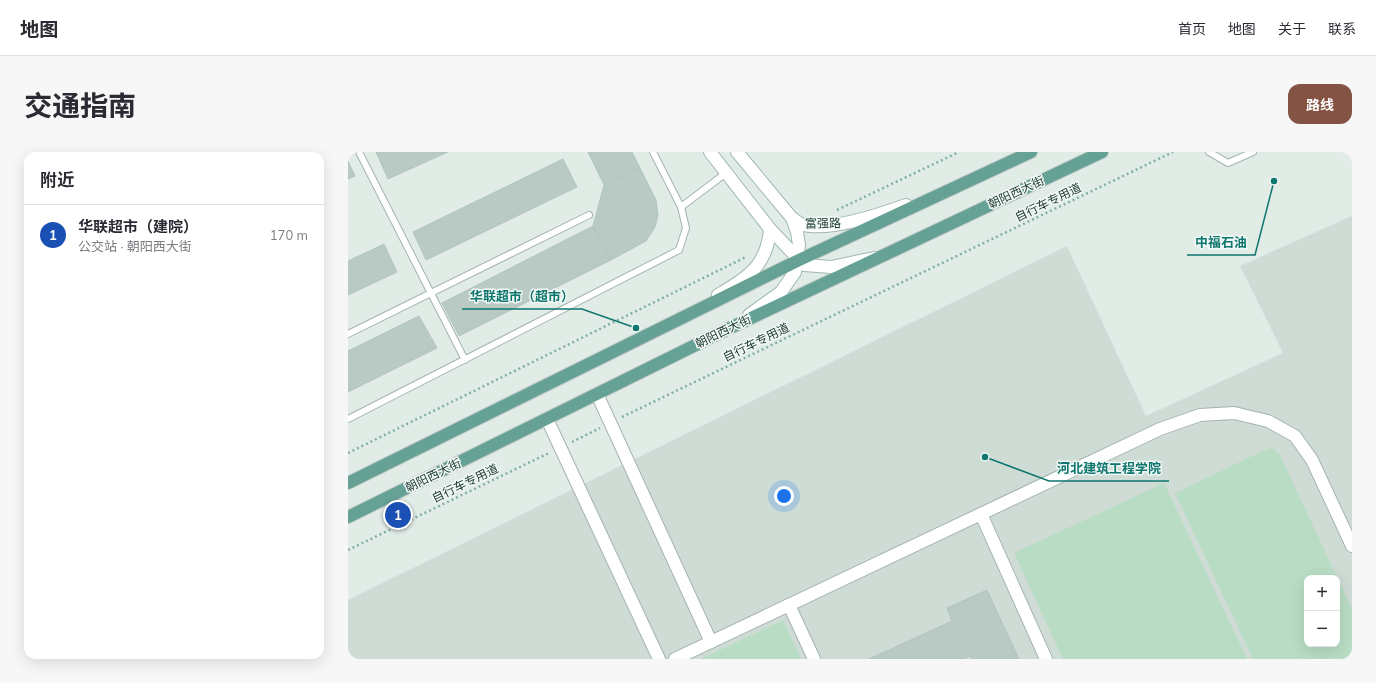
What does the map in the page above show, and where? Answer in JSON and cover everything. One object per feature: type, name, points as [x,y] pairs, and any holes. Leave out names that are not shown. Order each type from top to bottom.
[{"type":"main road","points":[[348,483],[679,320],[797,260],[1031,152]]},
{"type":"main road","name":"朝阳西大街","points":[[348,517],[730,328],[1102,152]]},
{"type":"street","points":[[710,152],[770,229],[797,260],[804,265],[831,267],[880,257]]},
{"type":"street","name":"富强路","points":[[737,152],[791,217],[800,224],[822,225],[861,221],[938,195]]},
{"type":"street","points":[[730,328],[781,292],[796,272],[798,232],[791,217]]},
{"type":"street","points":[[679,320],[750,274],[762,259],[768,246],[770,229]]},
{"type":"street","points":[[597,394],[711,642]]},
{"type":"street","points":[[675,659],[1160,429],[1200,415],[1234,413],[1268,421],[1295,436],[1312,460],[1352,546]]},
{"type":"street","points":[[547,419],[659,659]]},
{"type":"street","points":[[981,514],[1046,659]]},
{"type":"street","points":[[789,605],[814,659]]},
{"type":"lane","points":[[359,152],[430,295],[465,360]]},
{"type":"lane","points":[[348,419],[679,250],[686,228],[681,207],[652,152]]},
{"type":"lane","points":[[1209,152],[1228,163],[1253,152]]},
{"type":"lane","points":[[681,207],[726,173]]},
{"type":"lane","points":[[348,334],[430,295],[589,215]]},
{"type":"path","points":[[834,211],[960,152]]},
{"type":"path","name":"自行车专用道","points":[[348,550],[1173,152]]},
{"type":"path","points":[[348,453],[748,256]]},
{"type":"shaded area","points":[[1352,216],[1352,659],[348,659],[348,600],[1067,246],[1146,416],[1283,353],[1240,266]]},
{"type":"green space","points":[[1269,448],[1275,449],[1280,455],[1336,575],[1304,575],[1304,647],[1340,647],[1340,583],[1352,609],[1352,659],[1253,659],[1175,493]]},
{"type":"green space","points":[[1164,483],[1247,659],[1063,659],[1014,553]]},
{"type":"green space","points":[[783,620],[801,659],[701,659]]},
{"type":"building","points":[[376,152],[448,152],[388,179]]},
{"type":"building","points":[[588,152],[632,152],[640,168],[604,185]]},
{"type":"building","points":[[563,159],[577,187],[426,260],[413,232]]},
{"type":"building","points":[[348,161],[355,176],[348,179]]},
{"type":"building","points":[[640,168],[656,200],[658,215],[655,227],[646,241],[611,260],[593,226],[604,185]]},
{"type":"building","points":[[593,226],[611,260],[459,336],[442,303]]},
{"type":"building","points":[[384,244],[397,272],[348,295],[348,261]]},
{"type":"building","points":[[419,316],[437,348],[348,392],[348,351]]},
{"type":"building","points":[[987,590],[1019,659],[972,659],[970,656],[964,659],[869,659],[952,621],[947,608]]},
{"type":"place","name":"中福石油","points":[[1274,181]]},
{"type":"place","name":"华联超市（超市）","points":[[636,328]]},
{"type":"place","name":"河北建筑工程学院","points":[[985,457]]},
{"type":"place","name":"华联超市（建院）","points":[[398,515]]}]
